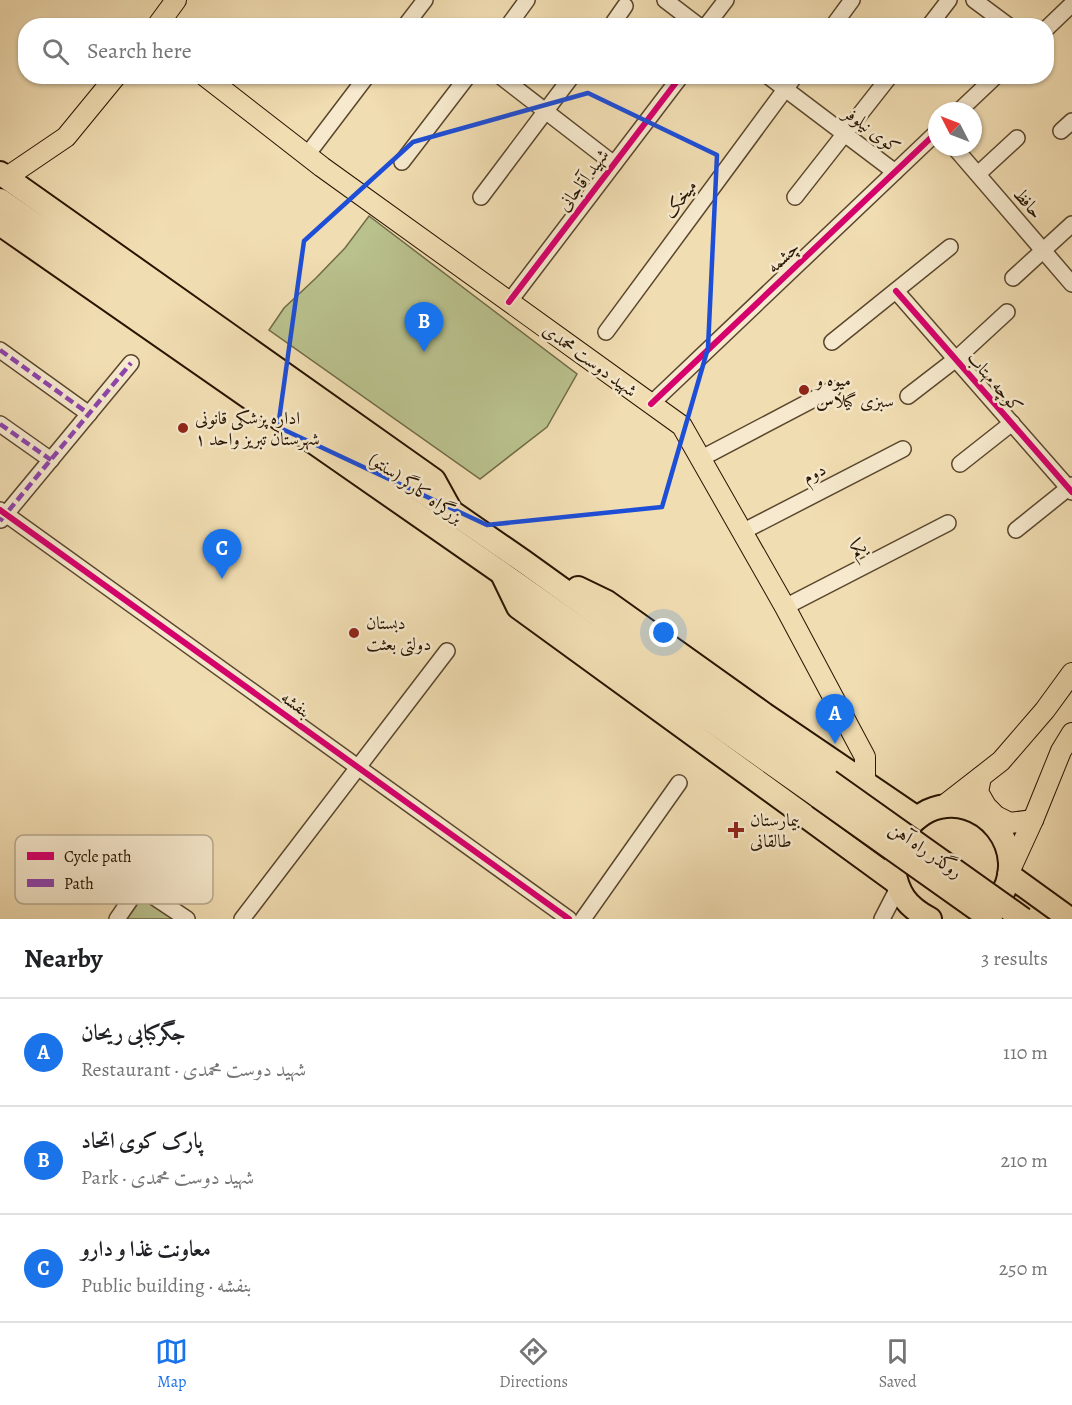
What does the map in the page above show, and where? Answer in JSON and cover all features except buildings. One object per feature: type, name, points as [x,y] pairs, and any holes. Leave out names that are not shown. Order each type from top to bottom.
[{"type":"highway","points":[[3,175],[434,480],[452,513]]},
{"type":"highway","name":"بزرگراه کارگر (سنتو)","points":[[0,200],[523,561],[824,789]]},
{"type":"highway","name":"بزرگراه کارگر (سنتو)","points":[[0,224],[503,574],[824,789]]},
{"type":"highway","points":[[523,561],[607,602],[764,714],[917,818]]},
{"type":"highway","points":[[503,574],[518,607],[897,885]]},
{"type":"highway","points":[[814,824],[833,826],[842,822],[854,810],[864,794],[865,782]]},
{"type":"highway","name":"روگذر راه آهن","points":[[824,789],[991,919]]},
{"type":"highway","name":"روگذر راه آهن","points":[[824,789],[1023,919]]},
{"type":"highway","points":[[930,919],[917,912],[904,899],[897,885],[893,864],[896,847],[904,831],[917,818],[942,807],[959,807],[976,811],[991,821],[1002,835],[1009,851],[1010,872],[1007,886],[998,901],[985,913],[973,919]]},
{"type":"highway","points":[[1010,872],[1070,919]]},
{"type":"main road","points":[[163,18],[176,0]]},
{"type":"main road","points":[[3,175],[66,137],[109,84]]},
{"type":"main road","name":"شهید دوست محمدی","points":[[215,84],[307,155],[682,426],[786,607],[865,757],[865,782]]},
{"type":"main road","points":[[942,807],[1001,761],[1045,710],[1072,673]]},
{"type":"main road","points":[[1010,872],[1061,751],[1072,733]]},
{"type":"main road","points":[[981,777],[978,792],[986,806],[996,816],[1010,823],[1033,820]]},
{"type":"street","points":[[411,18],[425,0]]},
{"type":"street","points":[[513,18],[527,0]]},
{"type":"street","points":[[665,0],[689,18]]},
{"type":"street","points":[[712,18],[726,0]]},
{"type":"street","points":[[839,18],[852,0]]},
{"type":"street","points":[[935,18],[949,0]]},
{"type":"street","points":[[974,0],[998,18]]},
{"type":"street","points":[[1054,21],[1072,4]]},
{"type":"street","points":[[617,18],[625,6]]},
{"type":"street","points":[[307,155],[361,84]]},
{"type":"street","points":[[402,162],[462,84]]},
{"type":"street","points":[[511,84],[614,164]]},
{"type":"street","points":[[481,197],[566,84]]},
{"type":"street","name":"شهید آقاجانی","points":[[509,302],[675,84]]},
{"type":"street","name":"کوی نیلوفر","points":[[778,84],[895,172]]},
{"type":"street","points":[[785,90],[789,84]]},
{"type":"street","points":[[795,197],[884,84]]},
{"type":"street","points":[[969,102],[988,84]]},
{"type":"street","name":"میخک","points":[[606,332],[785,90]]},
{"type":"street","points":[[978,174],[1017,138]]},
{"type":"street","name":"چشمه","points":[[651,404],[928,141]]},
{"type":"street","name":"حافظ","points":[[962,156],[1072,284]]},
{"type":"street","points":[[1013,278],[1072,224]]},
{"type":"street","points":[[832,342],[950,247]]},
{"type":"street","name":"کوچه مهتاب","points":[[896,291],[1071,489]]},
{"type":"street","points":[[908,396],[956,359],[1007,312]]},
{"type":"street","points":[[0,350],[89,414]]},
{"type":"street","points":[[2,515],[131,363]]},
{"type":"street","points":[[700,459],[833,389]]},
{"type":"street","points":[[960,464],[1012,423]]},
{"type":"street","points":[[0,424],[51,460]]},
{"type":"street","name":"دوم","points":[[742,532],[903,449]]},
{"type":"street","points":[[1017,530],[1071,489]]},
{"type":"street","name":"بنفشه","points":[[2,515],[569,919]]},
{"type":"street","name":"یکم","points":[[786,607],[948,523]]},
{"type":"street","points":[[242,919],[447,651]]},
{"type":"street","points":[[583,919],[679,783]]},
{"type":"street","points":[[882,919],[897,885]]},
{"type":"street","points":[[117,919],[128,904]]},
{"type":"street","points":[[164,904],[187,919]]},
{"type":"highlighted area","points":[[588,93],[717,155],[708,348],[662,507],[487,525],[278,427],[304,241],[413,142]]},
{"type":"green space","points":[[369,216],[577,374],[547,427],[480,479],[269,330],[284,308],[345,248]]},
{"type":"green space","points":[[137,904],[154,904],[176,919],[127,919]]},
{"type":"marked path","points":[[0,350],[89,414]]},
{"type":"marked path","points":[[0,521],[131,363]]},
{"type":"marked path","points":[[0,424],[51,460]]},
{"type":"cycle path","points":[[509,302],[675,84]]},
{"type":"cycle path","points":[[651,404],[928,141]]},
{"type":"cycle path","points":[[896,291],[1072,492]]},
{"type":"cycle path","points":[[0,510],[569,919]]},
{"type":"place","name":"پارک کوی اتحاد","points":[[424,352]]},
{"type":"place","name":"میوه و سبزی گیلاس","points":[[804,390]]},
{"type":"place","name":"اداره پزشکی قانونی شهرستان تبریز واحد ۱","points":[[183,428]]},
{"type":"place","name":"معاونت غذا و دارو","points":[[222,579]]},
{"type":"place","name":"دبستان دولتی بعثت","points":[[354,633]]},
{"type":"place","name":"جگرکبابی ریحان","points":[[835,744]]},
{"type":"place","name":"بیمارستان طالقانی","points":[[736,830]]}]
